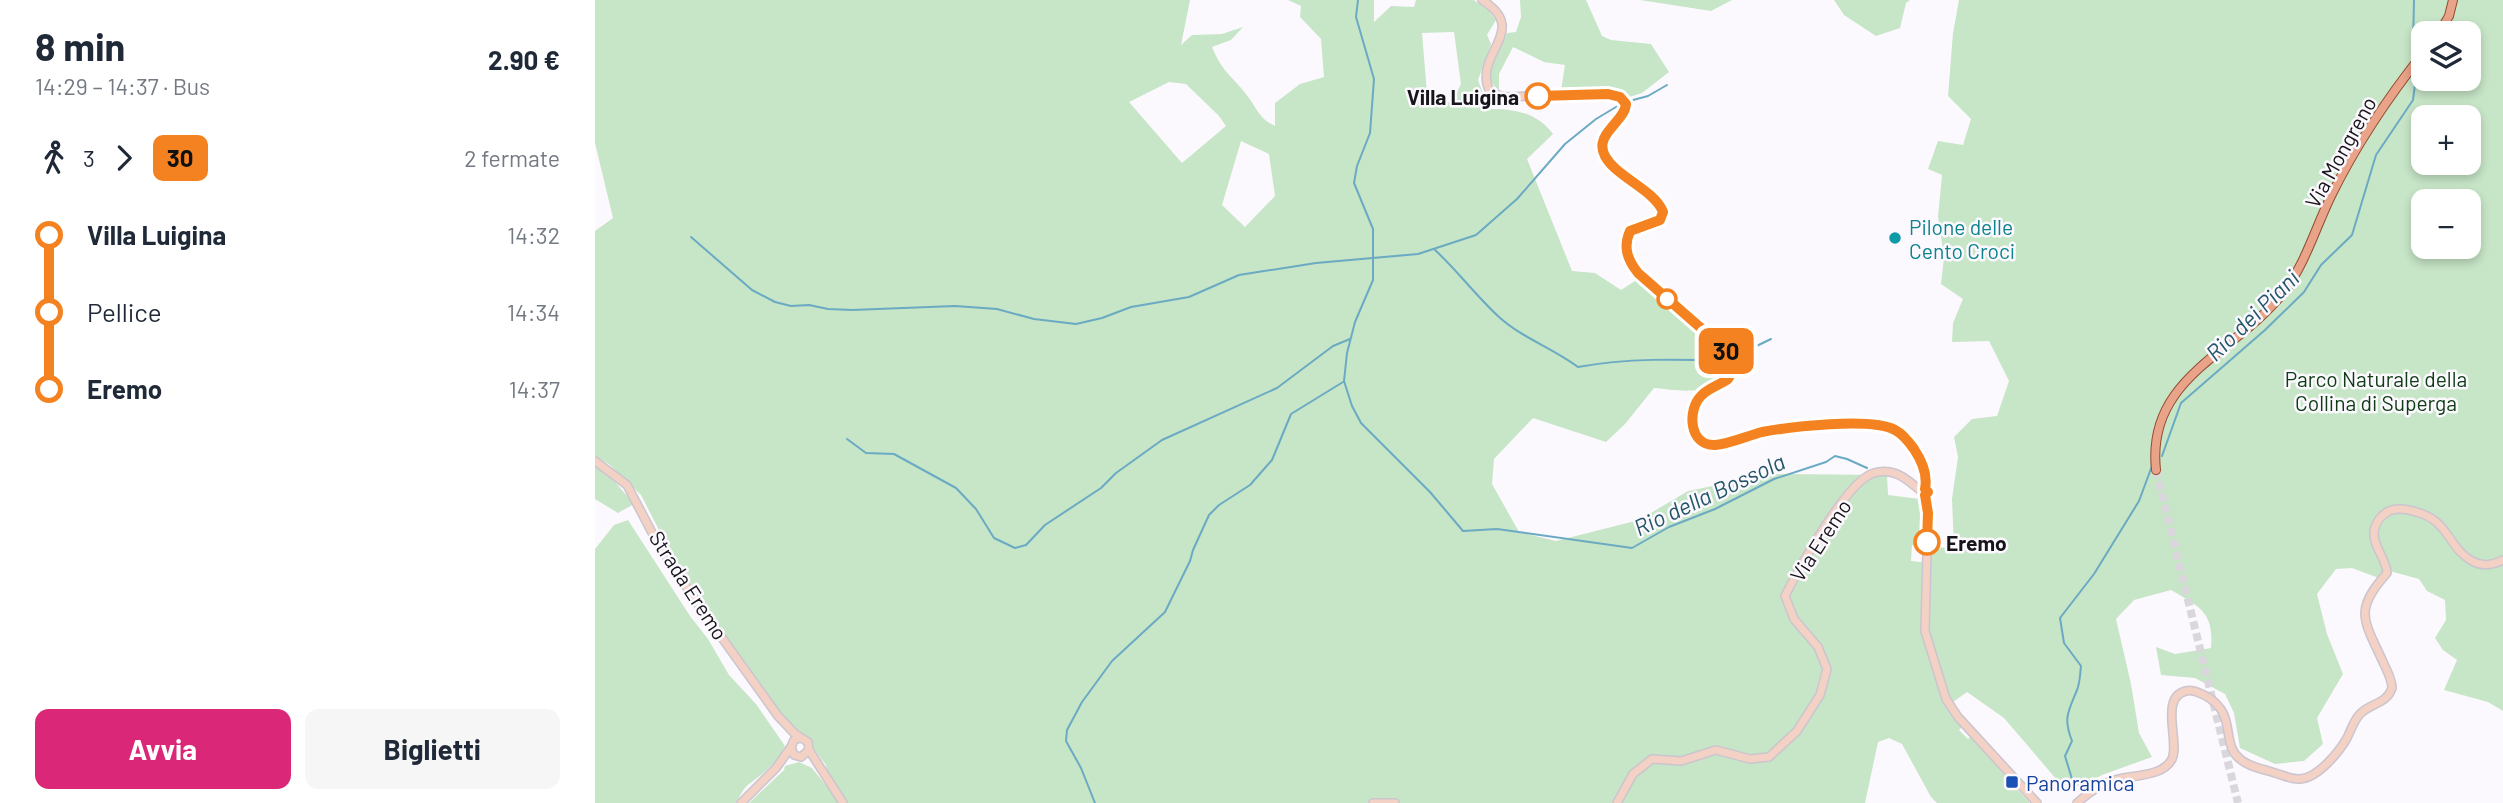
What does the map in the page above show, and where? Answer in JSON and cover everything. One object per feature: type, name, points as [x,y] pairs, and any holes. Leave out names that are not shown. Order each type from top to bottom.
[{"type":"main road","points":[[1482,0],[1501,16],[1504,28],[1489,60],[1485,77],[1489,92],[1504,97],[1608,94],[1620,97],[1626,104],[1625,111],[1603,140],[1603,151],[1609,162],[1657,203],[1663,212],[1660,220],[1630,231],[1626,247],[1629,261],[1638,273],[1718,343],[1730,356],[1733,365],[1728,379],[1702,394],[1693,408],[1692,423],[1695,434],[1701,441],[1715,445],[1778,429],[1846,424],[1877,425],[1893,429],[1906,439],[1921,460],[1927,479],[1924,492],[1928,513],[1925,632],[1946,699],[1958,717],[2037,803]]},
{"type":"main road","points":[[2445,21],[2453,0]]},
{"type":"main road","name":"Via Mongreno","points":[[2156,470],[2154,449],[2157,426],[2171,398],[2184,383],[2267,312],[2291,282],[2309,251],[2331,197],[2411,68]]},
{"type":"main road","name":"Strada Eremo","points":[[595,461],[627,485],[658,544],[697,603],[778,716],[800,738]]},
{"type":"main road","name":"Via Eremo","points":[[1617,803],[1633,774],[1653,759],[1681,761],[1716,750],[1750,759],[1769,757],[1797,731],[1820,695],[1827,669],[1818,647],[1794,619],[1785,596],[1797,572],[1856,484],[1872,473],[1894,471],[1924,492]]},
{"type":"main road","points":[[2077,803],[2110,781],[2158,771],[2166,766],[2172,758],[2174,748],[2173,703],[2179,694],[2188,690],[2210,699],[2223,712],[2232,748],[2238,758],[2249,765],[2297,780],[2314,775],[2341,747],[2360,714],[2388,697],[2392,688],[2388,672],[2366,625],[2364,610],[2367,598],[2387,573],[2374,536],[2375,525],[2384,514],[2395,509],[2425,514],[2446,531],[2458,549],[2472,561],[2490,566],[2503,560]]},
{"type":"main road","name":"Strada Eremo","points":[[778,716],[791,746]]},
{"type":"main road","points":[[741,803],[776,768],[800,738],[808,742],[809,750],[843,803]]},
{"type":"main road","points":[[791,746],[794,755],[825,777]]},
{"type":"main road","points":[[776,768],[809,750]]},
{"type":"main road","points":[[1373,803],[1395,803]]},
{"type":"green space","name":"Parco Naturale della Collina di Superga","points":[[595,0],[1190,0],[1181,45],[1192,35],[1222,34],[1243,27],[1231,40],[1212,47],[1225,69],[1260,114],[1275,126],[1275,103],[1300,84],[1324,77],[1321,39],[1300,17],[1301,6],[1288,0],[1374,0],[1374,22],[1391,6],[1414,7],[1416,0],[1474,0],[1496,20],[1487,35],[1491,44],[1478,80],[1489,109],[1524,113],[1540,121],[1553,134],[1527,159],[1572,271],[1595,273],[1621,290],[1638,279],[1720,357],[1725,371],[1718,380],[1702,389],[1684,391],[1654,388],[1625,424],[1606,442],[1533,418],[1494,459],[1492,484],[1519,532],[1556,541],[1639,520],[1688,491],[1772,474],[1887,475],[1888,495],[1920,499],[1925,515],[1923,547],[1912,545],[1911,561],[1930,563],[1932,547],[1954,548],[1952,499],[1958,457],[1954,437],[1972,419],[1997,416],[2009,381],[1989,341],[1952,342],[1953,323],[1963,299],[1941,284],[1944,257],[1938,217],[1942,175],[1928,169],[1938,141],[1963,145],[1971,119],[1948,96],[1953,33],[1959,0],[2503,0],[2503,711],[2488,702],[2444,690],[2457,660],[2443,650],[2435,638],[2446,620],[2445,600],[2427,591],[2419,579],[2386,570],[2384,580],[2352,568],[2336,569],[2317,594],[2327,634],[2343,674],[2317,718],[2323,744],[2304,761],[2275,764],[2240,748],[2234,713],[2225,694],[2195,678],[2161,675],[2156,647],[2175,654],[2211,648],[2210,626],[2203,612],[2171,590],[2134,600],[2116,619],[2139,733],[2152,757],[2102,775],[2080,787],[2057,780],[2004,718],[1967,692],[1946,707],[1962,727],[1959,730],[1968,739],[1971,736],[2030,803],[1937,803],[1902,744],[1889,738],[1878,742],[1865,803],[841,803],[827,774],[826,765],[814,749],[811,739],[794,730],[784,718],[703,605],[641,495],[610,465],[595,456],[595,231],[613,218],[595,143]],"holes":[[[1454,32],[1461,84],[1452,102],[1428,105],[1422,33]],[[1169,82],[1186,84],[1226,126],[1182,163],[1129,102]],[[1241,141],[1269,154],[1275,196],[1245,227],[1222,205]]]},
{"type":"green space","points":[[1520,0],[1586,0],[1602,36],[1611,40],[1651,44],[1669,72],[1642,93],[1629,97],[1614,91],[1561,91],[1565,65],[1544,62],[1513,47],[1499,74],[1499,90],[1490,78],[1490,70],[1507,33],[1516,32],[1521,17]]},
{"type":"green space","points":[[1640,0],[1732,0],[1711,11]]},
{"type":"green space","points":[[1834,0],[1910,0],[1906,3],[1900,28],[1876,36],[1844,15]]},
{"type":"green space","points":[[595,466],[615,482],[634,504],[618,513],[595,499]]},
{"type":"green space","points":[[628,520],[729,675],[756,704],[785,746],[770,767],[745,787],[736,803],[595,803],[595,549],[614,525]]},
{"type":"green space","points":[[799,762],[812,768],[840,803],[749,803],[785,766]]},
{"type":"waterway","name":"Rio della Bossola","points":[[1358,0],[1356,17],[1374,79],[1370,133],[1357,166],[1354,183],[1373,229],[1373,280],[1355,322],[1347,353],[1344,381],[1361,423],[1430,492],[1463,531],[1497,529],[1632,548],[1669,527],[1715,509],[1774,479],[1826,462],[1835,456],[1867,468]]},
{"type":"waterway","name":"Rio dei Piani","points":[[2414,0],[2414,21]]},
{"type":"waterway","points":[[1633,100],[1648,96],[1667,85]]},
{"type":"waterway","name":"Rio dei Piani","points":[[2162,456],[2181,403],[2304,292],[2321,265],[2352,235],[2376,155],[2413,100],[2414,91]]},
{"type":"waterway","points":[[691,237],[752,290],[775,302],[791,306],[809,305],[852,310],[955,306],[997,309],[1034,319],[1076,324],[1131,307],[1189,297],[1239,275],[1316,263],[1418,254],[1476,235],[1517,199],[1565,144],[1596,119],[1621,104]]},
{"type":"waterway","points":[[1434,249],[1508,324],[1578,367],[1633,361],[1727,361]]},
{"type":"waterway","points":[[847,439],[866,453],[894,454],[956,488],[976,509],[994,538],[1015,548],[1026,545],[1045,525],[1101,488],[1116,473],[1162,440],[1277,388],[1333,346],[1350,339]]},
{"type":"waterway","points":[[1736,359],[1738,355],[1771,339]]},
{"type":"waterway","points":[[1095,803],[1081,768],[1066,741],[1067,730],[1082,702],[1112,661],[1165,612],[1209,515],[1219,505],[1250,485],[1272,460],[1291,414],[1343,382]]},
{"type":"waterway","name":"Rio dei Piani","points":[[2072,779],[2065,756],[2072,741],[2067,721],[2079,684],[2081,666],[2064,643],[2060,618],[2094,574],[2139,501],[2152,466]]},
{"type":"tunnel","points":[[2156,470],[2238,803]]},
{"type":"bus line","name":"30","points":[[1538,96],[1608,94],[1625,101],[1625,111],[1603,140],[1604,155],[1657,203],[1663,212],[1660,220],[1630,231],[1626,247],[1629,261],[1638,273],[1718,343],[1730,356],[1733,365],[1728,379],[1702,394],[1693,408],[1692,423],[1695,434],[1701,441],[1715,445],[1778,429],[1846,424],[1877,425],[1893,429],[1906,439],[1915,451],[1927,479],[1927,542]]},
{"type":"place","name":"Villa Luigina","points":[[1538,96]]},
{"type":"place","name":"Pilone delle Cento Croci","points":[[1895,238]]},
{"type":"place","name":"Eremo","points":[[1927,542]]},
{"type":"place","name":"Panoramica","points":[[2012,782]]}]
